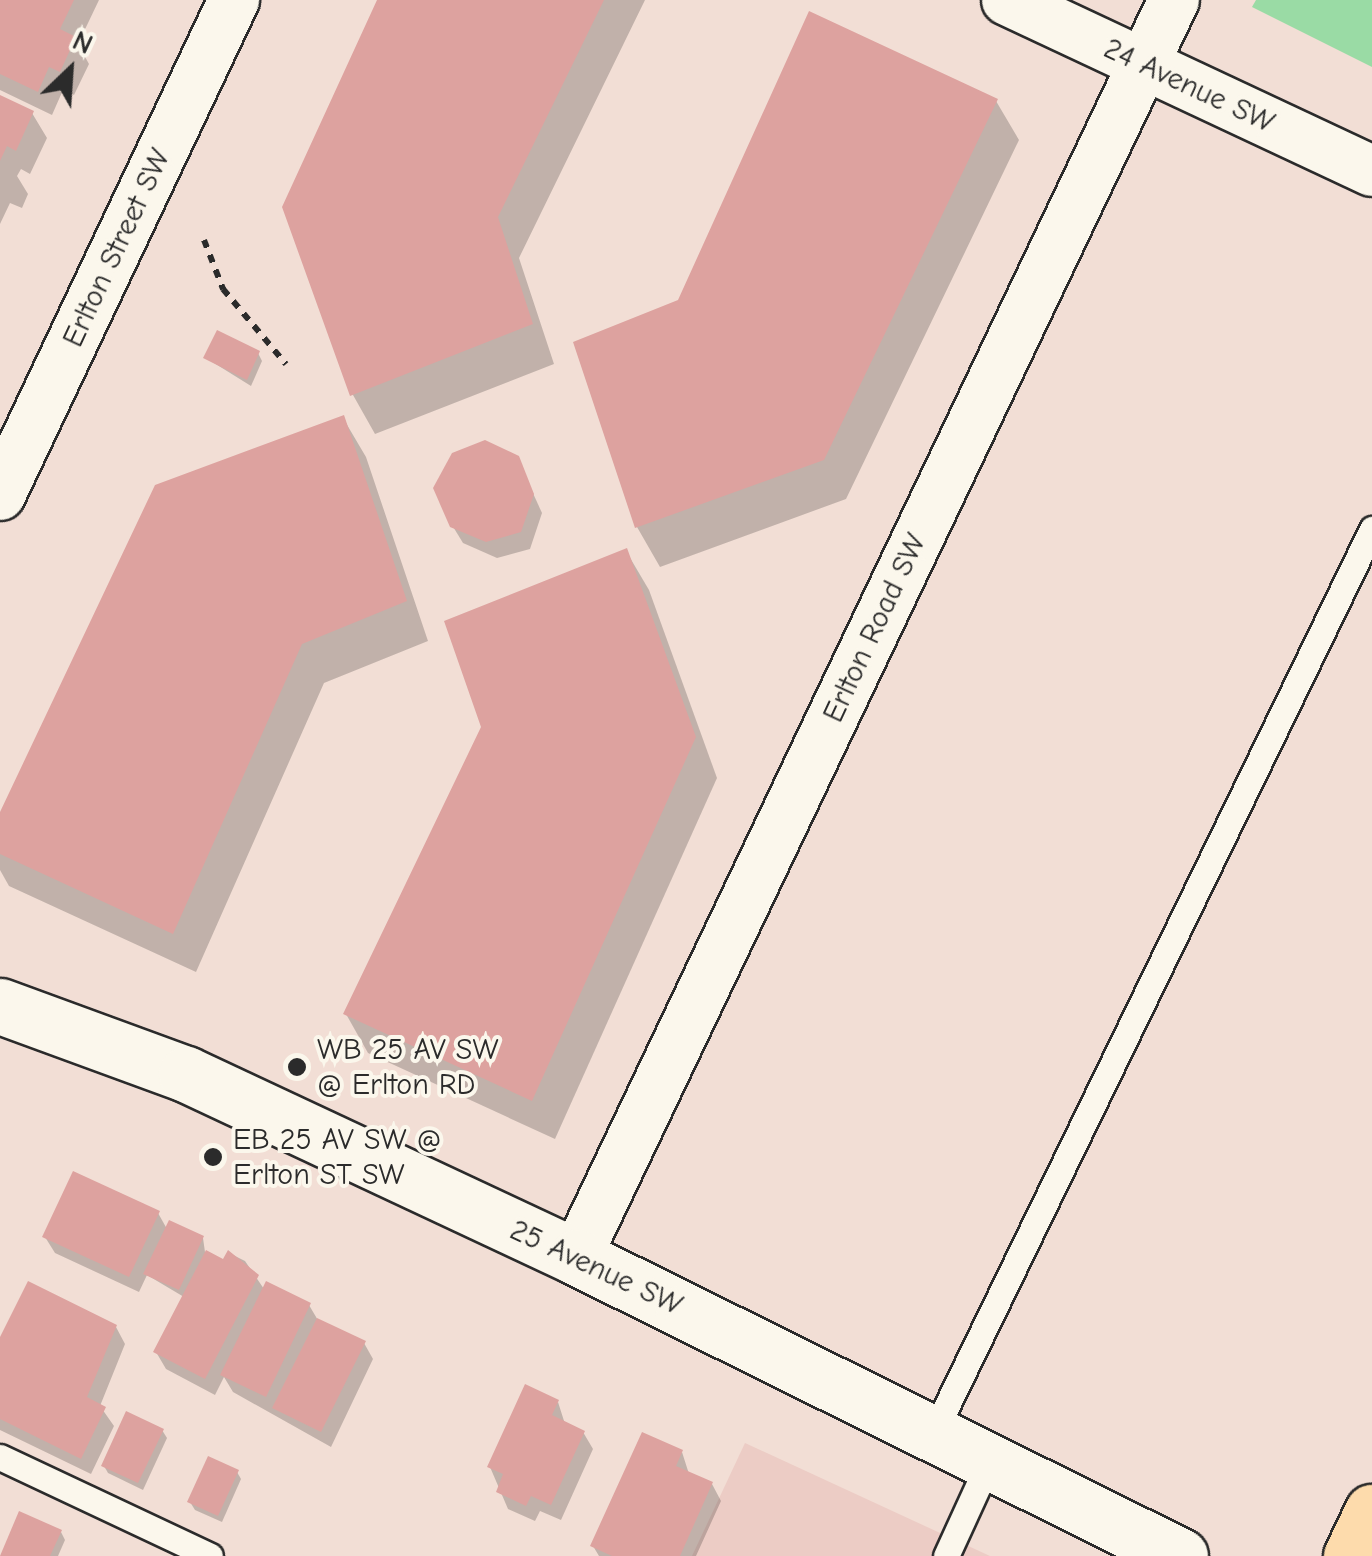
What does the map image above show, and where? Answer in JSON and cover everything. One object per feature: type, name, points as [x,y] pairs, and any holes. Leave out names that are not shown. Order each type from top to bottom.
[{"type":"main road","points":[[1351,1556],[1372,1512]]},
{"type":"street","name":"Erlton Street SW","points":[[0,496],[234,0]]},
{"type":"street","name":"24 Avenue SW","points":[[1007,0],[1372,170]]},
{"type":"street","name":"Erlton Road SW","points":[[576,1257],[1174,0]]},
{"type":"street","name":"25 Avenue SW","points":[[1,1010],[186,1074],[576,1257],[1180,1556]]},
{"type":"lane","points":[[934,1432],[1372,529]]},
{"type":"lane","points":[[0,1457],[210,1556]]},
{"type":"lane","points":[[946,1556],[990,1460]]},
{"type":"path","points":[[204,240],[224,289],[286,364]]},
{"type":"shaded area","points":[[745,1443],[990,1556],[692,1556]]},
{"type":"green space","points":[[1256,0],[1372,0],[1372,67],[1252,7]]},
{"type":"building","points":[[0,0],[74,0],[60,29],[76,37],[60,72],[49,67],[38,92],[0,74]]},
{"type":"building","points":[[377,0],[604,0],[498,217],[533,324],[350,396],[282,207]]},
{"type":"building","points":[[809,11],[998,99],[824,460],[635,528],[573,342],[678,300]]},
{"type":"building","points":[[0,95],[34,111],[16,151],[7,146],[0,161]]},
{"type":"building","points":[[217,330],[260,351],[247,380],[203,358]]},
{"type":"building","points":[[344,415],[407,601],[302,644],[173,934],[0,854],[0,812],[155,485]]},
{"type":"building","points":[[485,440],[519,456],[534,494],[521,532],[486,542],[450,527],[433,488],[452,453]]},
{"type":"building","points":[[627,548],[696,737],[532,1101],[343,1014],[481,727],[444,621]]},
{"type":"building","points":[[73,1171],[160,1211],[129,1277],[42,1237]]},
{"type":"building","points":[[169,1220],[204,1236],[179,1290],[143,1274]]},
{"type":"building","points":[[206,1250],[223,1259],[228,1250],[259,1275],[205,1379],[153,1352]]},
{"type":"building","points":[[28,1281],[117,1325],[87,1397],[106,1407],[81,1459],[0,1419],[0,1337]]},
{"type":"building","points":[[266,1281],[311,1303],[266,1397],[220,1375]]},
{"type":"building","points":[[317,1318],[366,1341],[321,1432],[272,1408]]},
{"type":"building","points":[[525,1384],[559,1400],[552,1415],[585,1431],[551,1505],[531,1496],[526,1506],[496,1492],[503,1474],[487,1467]]},
{"type":"building","points":[[126,1411],[164,1429],[138,1483],[101,1466]]},
{"type":"building","points":[[642,1432],[683,1450],[676,1466],[713,1482],[680,1556],[612,1556],[590,1546]]},
{"type":"building","points":[[208,1456],[239,1470],[218,1516],[187,1502]]},
{"type":"building","points":[[19,1511],[62,1530],[50,1556],[0,1556]]},
{"type":"place","name":"WB 25 AV SW @ Erlton RD","points":[[297,1067]]},
{"type":"place","name":"EB 25 AV SW @ Erlton ST SW","points":[[213,1157]]}]
